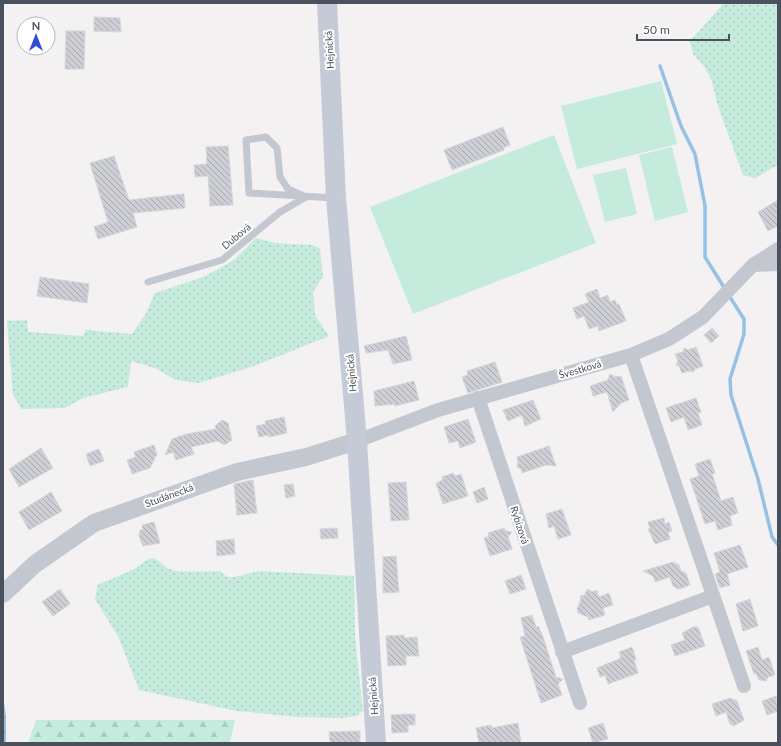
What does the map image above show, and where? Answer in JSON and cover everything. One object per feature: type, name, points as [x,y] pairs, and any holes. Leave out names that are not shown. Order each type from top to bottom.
[{"type":"main road","name":"Hejnická","points":[[327,3],[336,198],[357,441],[376,743]]},
{"type":"street","name":"Švestková","points":[[357,441],[438,410],[631,355],[669,339],[703,317],[753,265],[778,249]]},
{"type":"street","points":[[753,265],[778,264]]},
{"type":"street","points":[[631,355],[744,686]]},
{"type":"street","name":"Rybízová","points":[[478,398],[580,703]]},
{"type":"street","name":"Studánecká","points":[[3,594],[35,564],[94,523],[237,472],[306,457],[357,441]]},
{"type":"street","points":[[562,652],[713,596]]},
{"type":"lane","points":[[306,197],[288,189],[280,177],[277,148],[266,137],[246,140],[249,193],[306,197],[336,198]]},
{"type":"lane","name":"Dubová","points":[[148,282],[222,260],[280,212],[306,197]]},
{"type":"green space","points":[[724,3],[778,3],[778,165],[755,178],[743,175],[718,106],[712,82],[705,67],[693,54],[690,41]]},
{"type":"green space","points":[[661,81],[677,144],[577,169],[561,106]]},
{"type":"green space","points":[[554,135],[596,243],[413,314],[370,207]]},
{"type":"green space","points":[[672,147],[688,212],[655,221],[639,155]]},
{"type":"green space","points":[[626,168],[637,214],[605,222],[593,175]]},
{"type":"green space","points":[[256,238],[275,243],[313,245],[320,249],[323,277],[313,292],[315,315],[329,336],[254,366],[199,383],[176,380],[155,368],[131,361],[128,387],[83,398],[65,408],[22,409],[13,395],[7,321],[27,320],[28,332],[83,336],[86,330],[132,334],[146,313],[155,293],[206,276],[234,260]]},
{"type":"green space","points":[[153,558],[172,570],[189,572],[220,571],[227,577],[235,577],[259,571],[354,576],[355,638],[363,711],[357,716],[343,718],[298,717],[237,711],[139,690],[119,638],[95,599],[98,584],[130,571]]},
{"type":"green space","points":[[36,720],[235,720],[230,743],[28,743]]},
{"type":"water","points":[[3,696],[6,716],[6,743],[3,743]]},
{"type":"building","points":[[94,17],[120,18],[121,32],[94,31]]},
{"type":"building","points":[[66,31],[85,31],[84,69],[65,69]]},
{"type":"building","points":[[503,127],[510,145],[503,148],[504,150],[452,170],[444,150]]},
{"type":"building","points":[[228,146],[233,205],[210,206],[208,176],[195,177],[194,165],[207,164],[206,147]]},
{"type":"building","points":[[114,156],[129,200],[184,194],[185,208],[133,213],[137,227],[98,239],[94,227],[108,222],[90,163]]},
{"type":"building","points":[[778,200],[778,226],[768,231],[758,212]]},
{"type":"building","points":[[40,277],[89,284],[87,303],[37,296]]},
{"type":"building","points":[[597,289],[600,298],[608,295],[610,302],[615,300],[617,305],[619,304],[626,321],[599,331],[598,326],[589,329],[584,316],[577,319],[573,308],[589,302],[585,294]]},
{"type":"building","points":[[712,328],[719,336],[711,343],[704,335]]},
{"type":"building","points":[[406,336],[412,360],[393,364],[388,350],[366,353],[364,346]]},
{"type":"building","points":[[696,347],[703,366],[695,369],[693,372],[689,371],[682,373],[679,366],[676,365],[678,361],[675,354],[683,352],[684,348],[688,350]]},
{"type":"building","points":[[495,362],[502,382],[468,393],[462,377],[468,375],[467,371]]},
{"type":"building","points":[[610,374],[616,377],[621,376],[629,400],[621,403],[613,412],[607,392],[593,396],[590,386],[608,380]]},
{"type":"building","points":[[414,381],[419,400],[395,406],[394,404],[375,406],[374,391]]},
{"type":"building","points":[[696,398],[701,412],[698,413],[702,425],[688,430],[684,417],[671,422],[666,408]]},
{"type":"building","points":[[533,400],[541,419],[525,426],[522,415],[508,421],[503,410]]},
{"type":"building","points":[[284,417],[287,433],[269,437],[268,435],[259,437],[256,426],[266,424],[265,421]]},
{"type":"building","points":[[468,419],[476,442],[460,448],[458,441],[449,443],[444,427]]},
{"type":"building","points":[[222,420],[228,423],[232,440],[224,445],[218,441],[191,447],[194,454],[176,460],[173,452],[165,455],[172,439],[187,434],[216,429],[215,426]]},
{"type":"building","points":[[154,445],[157,454],[150,468],[132,474],[127,460],[136,457],[134,452]]},
{"type":"building","points":[[549,446],[556,466],[546,465],[522,473],[521,469],[517,467],[517,457]]},
{"type":"building","points":[[41,448],[53,468],[19,487],[9,469]]},
{"type":"building","points":[[99,449],[104,461],[90,466],[86,454]]},
{"type":"building","points":[[710,459],[715,473],[712,474],[721,501],[733,497],[738,513],[730,516],[732,525],[718,530],[715,521],[705,524],[690,479],[699,476],[695,464]]},
{"type":"building","points":[[453,473],[455,476],[461,474],[468,496],[443,504],[436,483],[443,480],[442,477]]},
{"type":"building","points":[[253,480],[257,513],[237,515],[234,484]]},
{"type":"building","points":[[406,482],[409,520],[391,521],[388,483]]},
{"type":"building","points":[[293,484],[295,496],[286,498],[284,485]]},
{"type":"building","points":[[484,487],[488,499],[477,503],[473,492]]},
{"type":"building","points":[[51,492],[62,511],[29,530],[19,512]]},
{"type":"building","points":[[562,509],[571,535],[558,539],[554,526],[549,528],[546,514]]},
{"type":"building","points":[[664,518],[665,524],[669,522],[672,531],[668,532],[670,539],[655,544],[648,529],[650,529],[648,522]]},
{"type":"building","points":[[154,522],[160,543],[143,546],[139,536],[140,530],[143,530],[142,525]]},
{"type":"building","points":[[337,528],[338,538],[321,539],[320,529]]},
{"type":"building","points":[[504,528],[506,531],[512,532],[508,537],[512,549],[490,556],[484,538],[489,537],[488,533]]},
{"type":"building","points":[[234,539],[235,554],[217,556],[216,541]]},
{"type":"building","points":[[740,545],[748,567],[727,574],[730,585],[720,588],[715,574],[720,572],[714,553]]},
{"type":"building","points":[[396,556],[399,592],[383,593],[383,557]]},
{"type":"building","points":[[673,562],[679,565],[681,571],[686,573],[690,585],[679,589],[673,586],[670,577],[655,582],[653,576],[643,571]]},
{"type":"building","points":[[521,575],[526,589],[510,594],[505,581]]},
{"type":"building","points":[[60,589],[70,604],[53,616],[42,602]]},
{"type":"building","points":[[587,589],[593,592],[597,590],[599,597],[609,593],[613,605],[603,608],[605,615],[589,620],[588,617],[578,613],[577,609],[581,599],[580,596],[585,595]]},
{"type":"building","points":[[750,599],[758,626],[743,631],[736,604]]},
{"type":"building","points":[[532,615],[536,627],[538,626],[542,634],[556,677],[563,679],[558,684],[562,695],[541,703],[520,637],[525,636],[521,618]]},
{"type":"building","points":[[693,627],[698,627],[705,646],[675,656],[671,645],[685,640],[682,633]]},
{"type":"building","points":[[404,635],[404,638],[417,637],[419,656],[406,656],[406,665],[388,666],[386,636]]},
{"type":"building","points":[[632,647],[638,673],[608,684],[605,675],[600,677],[597,668],[621,658],[619,652]]},
{"type":"building","points":[[758,647],[762,660],[769,657],[775,675],[768,677],[766,681],[759,680],[756,673],[754,674],[746,651]]},
{"type":"building","points":[[776,696],[778,711],[767,715],[762,701]]},
{"type":"building","points":[[730,698],[737,701],[744,720],[734,726],[730,724],[726,712],[716,716],[712,704]]},
{"type":"building","points":[[415,714],[415,725],[408,725],[408,732],[392,733],[391,715]]},
{"type":"building","points":[[518,723],[521,743],[479,743],[476,728],[491,725],[492,728]]},
{"type":"building","points":[[603,723],[608,739],[593,743],[588,728]]},
{"type":"building","points":[[360,731],[360,743],[330,743],[329,732]]},
{"type":"waterway","points":[[660,66],[681,126],[695,154],[705,206],[705,257],[725,289]]},
{"type":"waterway","points":[[728,294],[744,319],[744,334],[730,379],[731,395],[758,479],[772,537],[778,545]]}]
